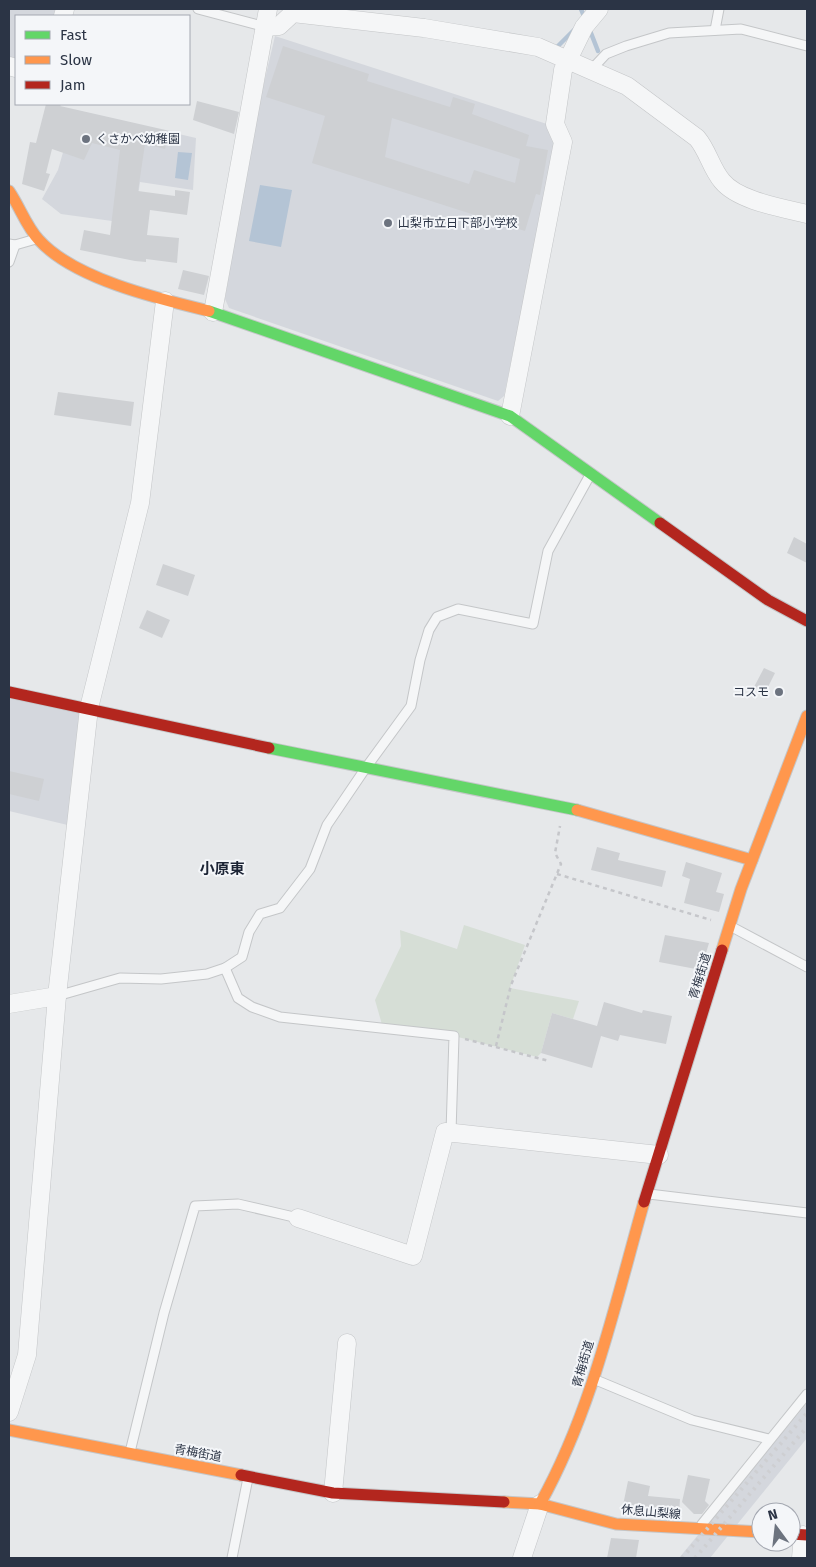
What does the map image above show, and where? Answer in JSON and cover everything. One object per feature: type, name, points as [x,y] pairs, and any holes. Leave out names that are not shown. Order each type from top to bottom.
[{"type":"street","points":[[213,312],[268,9]]},
{"type":"street","points":[[266,27],[279,26],[293,13],[424,28],[538,47],[627,86],[697,138],[705,148],[721,180],[730,189],[764,203],[807,214]]},
{"type":"street","points":[[510,416],[564,142],[555,124],[563,70],[561,56],[592,18]]},
{"type":"street","points":[[9,191],[39,238],[72,263],[97,276],[165,301],[213,312],[510,416],[768,600],[807,621]]},
{"type":"street","points":[[9,1412],[27,1355],[57,996],[89,708],[140,504],[165,301]]},
{"type":"street","points":[[9,692],[365,769],[563,806],[752,860]]},
{"type":"street","name":"青梅街道","points":[[9,1430],[333,1493],[540,1504],[557,1474],[593,1378],[646,1194],[730,925],[752,860],[807,716]]},
{"type":"street","points":[[9,1004],[57,996]]},
{"type":"street","points":[[298,1218],[370,1240],[413,1256],[445,1132],[658,1155]]},
{"type":"street","points":[[333,1493],[347,1343]]},
{"type":"street","points":[[522,1558],[540,1504]]},
{"type":"street","name":"休息山梨線","points":[[540,1504],[616,1524],[679,1529],[698,1528],[751,1531]]},
{"type":"lane","points":[[198,9],[266,27]]},
{"type":"lane","points":[[715,30],[719,9]]},
{"type":"lane","points":[[591,70],[606,54],[669,32],[741,29],[807,46]]},
{"type":"lane","points":[[9,262],[12,244],[39,238]]},
{"type":"lane","points":[[57,996],[120,978],[161,979],[207,974],[225,968],[242,956],[249,932],[260,914],[280,908],[310,869],[327,825],[411,706],[420,660],[429,630],[437,617],[458,609],[533,624],[548,551],[590,473]]},
{"type":"lane","points":[[730,925],[807,966]]},
{"type":"lane","points":[[225,968],[238,998],[252,1008],[280,1017],[454,1036],[451,1132]]},
{"type":"lane","points":[[646,1194],[807,1213]]},
{"type":"lane","points":[[130,1455],[164,1314],[195,1206],[238,1204],[298,1218]]},
{"type":"lane","points":[[593,1378],[692,1420],[770,1439]]},
{"type":"lane","points":[[698,1528],[807,1394]]},
{"type":"lane","points":[[232,1558],[249,1476]]},
{"type":"path","points":[[496,1046],[511,985],[561,864],[555,853],[563,806]]},
{"type":"path","points":[[557,874],[730,925]]},
{"type":"path","points":[[454,1036],[549,1061]]},
{"type":"shaded area","points":[[9,9],[65,9],[63,15],[15,15],[15,68],[9,66]]},
{"type":"shaded area","name":"山梨市立日下部小学校","points":[[275,36],[550,125],[556,140],[504,396],[498,401],[229,308],[225,299],[249,147]]},
{"type":"shaded area","points":[[75,110],[196,138],[193,190],[140,182],[134,224],[61,214],[42,199],[58,170]]},
{"type":"shaded area","points":[[9,692],[89,708],[76,827],[9,811]]},
{"type":"shaded area","points":[[464,925],[525,945],[510,988],[579,1001],[573,1019],[552,1013],[541,1053],[537,1057],[454,1036],[383,1028],[375,1000],[401,946],[400,930],[457,949]]},
{"type":"shaded area","points":[[807,1403],[807,1438],[755,1502],[751,1502],[751,1507],[710,1558],[679,1558]]},
{"type":"water","points":[[178,152],[192,153],[188,180],[175,178]]},
{"type":"water","points":[[260,185],[292,190],[281,247],[249,241]]},
{"type":"building","points":[[283,46],[369,74],[367,81],[450,107],[453,97],[475,104],[472,114],[529,135],[526,146],[548,150],[540,195],[536,194],[525,231],[312,163],[325,116],[266,97]],"holes":[[[392,118],[520,159],[515,183],[474,170],[469,184],[385,157]]]},
{"type":"building","points":[[197,101],[239,112],[234,134],[193,120]]},
{"type":"building","points":[[46,105],[61,105],[170,131],[165,149],[145,144],[138,191],[175,196],[175,190],[190,192],[187,215],[150,210],[147,235],[179,238],[177,263],[146,259],[146,262],[135,261],[80,250],[84,230],[110,235],[120,150],[92,143],[84,160],[52,149],[46,173],[50,174],[44,191],[22,184],[30,142],[36,143]]},
{"type":"building","points":[[183,270],[209,276],[204,295],[178,289]]},
{"type":"building","points":[[58,392],[134,402],[131,426],[54,415]]},
{"type":"building","points":[[794,537],[807,544],[807,563],[787,553]]},
{"type":"building","points":[[163,564],[195,575],[188,596],[156,585]]},
{"type":"building","points":[[147,610],[170,620],[162,638],[139,628]]},
{"type":"building","points":[[764,668],[775,673],[765,693],[754,687]]},
{"type":"building","points":[[9,771],[44,779],[39,801],[9,794]]},
{"type":"building","points":[[597,847],[620,853],[618,860],[666,871],[662,887],[591,870]]},
{"type":"building","points":[[686,862],[722,873],[716,892],[724,894],[719,912],[684,903],[690,879],[682,876]]},
{"type":"building","points":[[665,935],[709,943],[701,970],[659,962]]},
{"type":"building","points":[[604,1002],[642,1013],[643,1010],[672,1016],[666,1044],[620,1035],[618,1041],[601,1036],[592,1068],[541,1053],[552,1013],[597,1026]]},
{"type":"building","points":[[688,1475],[710,1479],[705,1501],[709,1505],[702,1514],[694,1514],[682,1502]]},
{"type":"building","points":[[628,1481],[650,1486],[648,1496],[680,1499],[679,1515],[622,1510]]},
{"type":"building","points":[[611,1538],[639,1540],[636,1558],[607,1558]]},
{"type":"waterway","points":[[581,9],[585,19]]},
{"type":"waterway","points":[[557,51],[557,47],[577,27]]},
{"type":"waterway","points":[[589,28],[598,51]]},
{"type":"railway","points":[[682,1558],[807,1413]]},
{"type":"railway","points":[[695,1558],[807,1427]]},
{"type":"traffic: fast","points":[[209,311],[510,416],[660,523]]},
{"type":"traffic: fast","points":[[269,748],[577,810]]},
{"type":"traffic: slow","points":[[9,191],[30,229],[39,240],[54,254],[73,266],[118,286],[142,294],[209,311]]},
{"type":"traffic: slow","points":[[722,950],[741,889],[807,716]]},
{"type":"traffic: slow","points":[[577,810],[752,860]]},
{"type":"traffic: slow","points":[[540,1504],[558,1469],[588,1394],[601,1356],[644,1202]]},
{"type":"traffic: slow","points":[[9,1430],[241,1475]]},
{"type":"traffic: slow","points":[[504,1502],[540,1504],[616,1524],[751,1531]]},
{"type":"traffic: jam","points":[[660,523],[768,600],[807,621]]},
{"type":"traffic: jam","points":[[9,692],[269,748]]},
{"type":"traffic: jam","points":[[644,1202],[722,950]]},
{"type":"traffic: jam","points":[[241,1475],[333,1493],[504,1502]]},
{"type":"traffic: jam","points":[[801,1535],[807,1535]]},
{"type":"place","name":"くさかべ幼稚園","points":[[86,139]]},
{"type":"place","name":"山梨市立日下部小学校","points":[[388,223]]},
{"type":"place","name":"コスモ","points":[[779,692]]},
{"type":"district","name":"小原東","points":[[222,869]]}]
